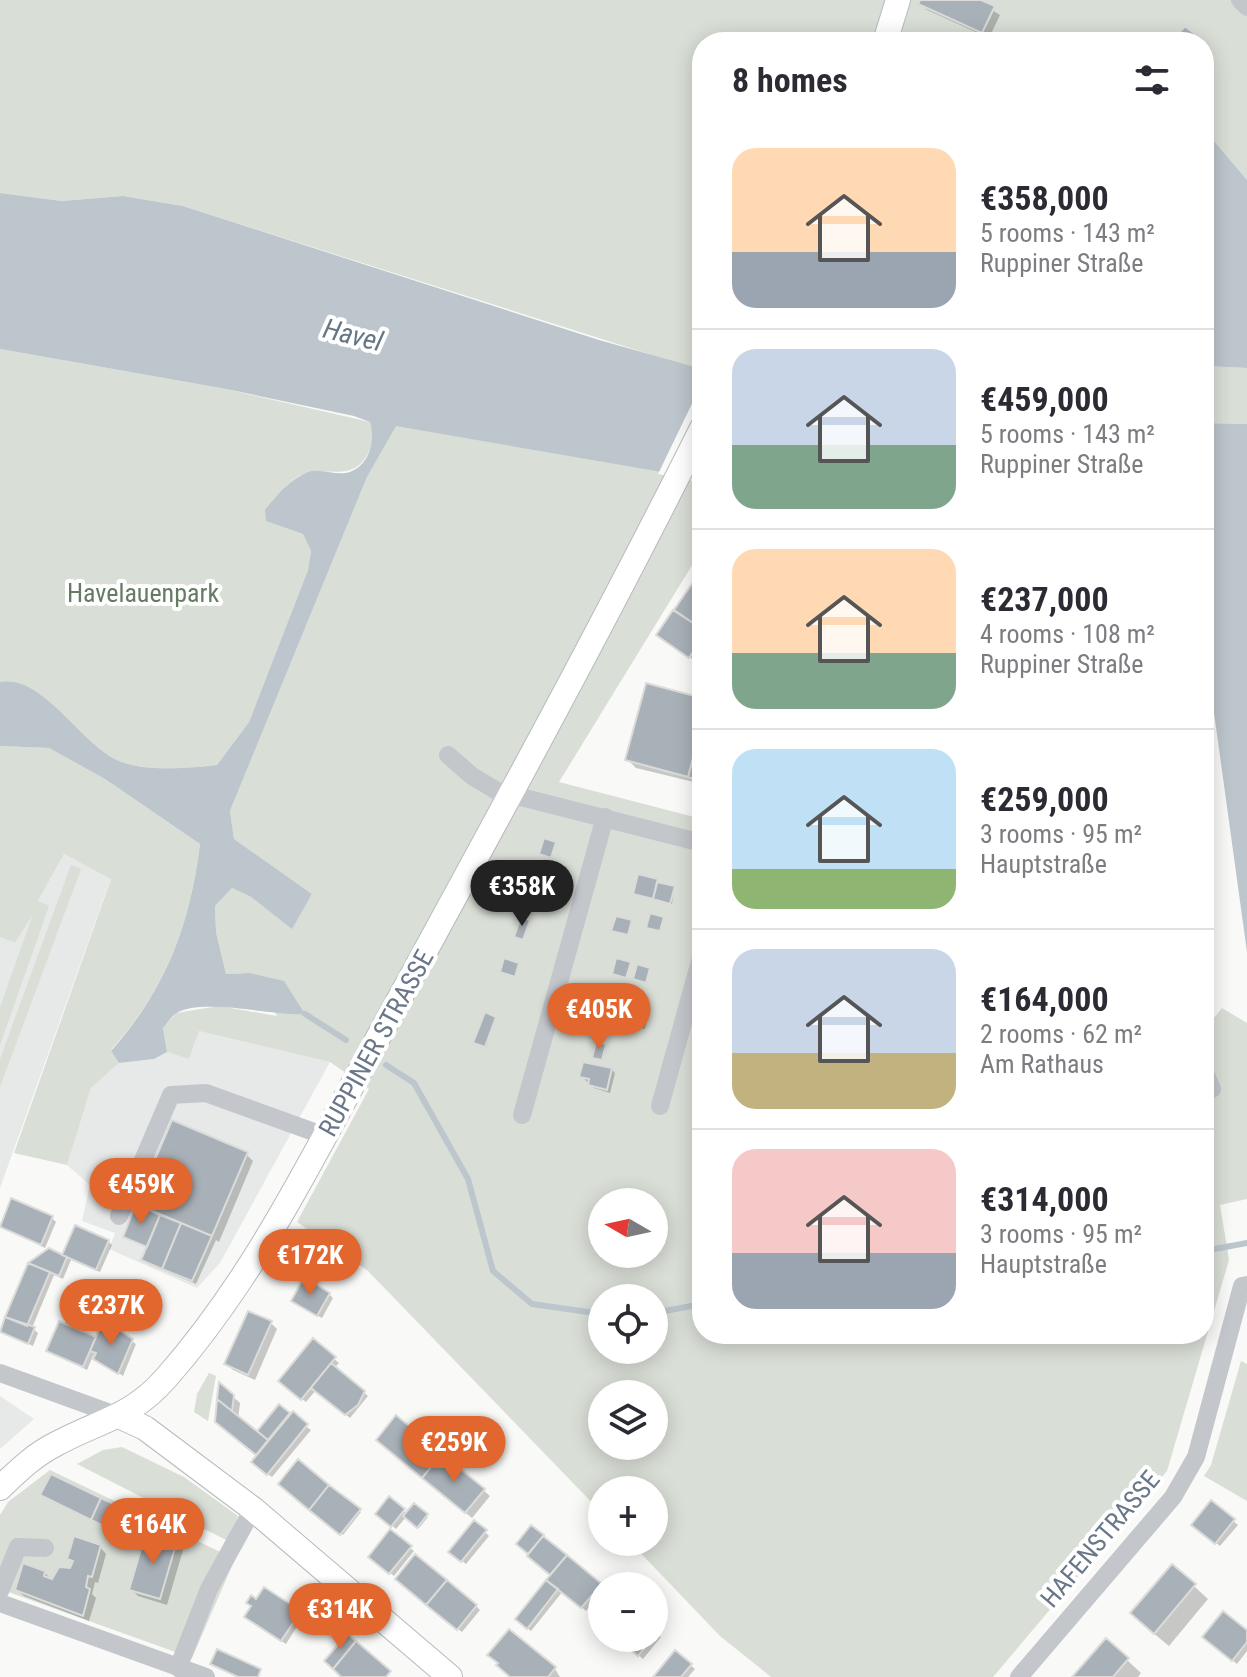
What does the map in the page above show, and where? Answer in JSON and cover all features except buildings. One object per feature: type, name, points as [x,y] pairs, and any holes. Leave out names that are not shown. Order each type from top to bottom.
[{"type":"main road","points":[[888,32],[898,0]]},
{"type":"main road","name":"RUPPINER STRASSE","points":[[0,1488],[29,1460],[54,1445],[121,1417],[164,1380],[222,1308],[272,1232],[512,796],[692,448]]},
{"type":"main road","points":[[121,1417],[176,1450],[253,1509],[450,1677]]},
{"type":"street","points":[[1240,0],[1247,7]]},
{"type":"street","points":[[448,755],[472,776],[512,796],[692,840]]},
{"type":"street","points":[[522,1115],[605,817]]},
{"type":"street","points":[[660,1106],[692,990]]},
{"type":"street","points":[[119,1216],[171,1095],[206,1093],[325,1136]]},
{"type":"street","name":"HAFENSTRASSE","points":[[1019,1677],[1173,1497],[1196,1457],[1244,1286]]},
{"type":"street","points":[[0,1373],[121,1417]]},
{"type":"street","points":[[178,1668],[209,1589],[253,1509]]},
{"type":"street","points":[[0,1591],[18,1547],[45,1548]]},
{"type":"street","points":[[0,1603],[202,1676]]},
{"type":"shaded area","points":[[64,854],[111,878],[0,1188],[0,937],[15,943]]},
{"type":"shaded area","points":[[199,1031],[330,1062],[220,1263],[197,1288],[109,1249],[115,1233],[82,1221],[90,1185],[67,1165],[91,1088],[119,1063],[154,1059],[167,1052],[189,1058]]},
{"type":"shaded area","points":[[0,1396],[34,1419],[0,1449]]},
{"type":"green space","points":[[0,0],[1247,0],[1247,180],[1214,141],[1214,32],[692,32],[692,368],[183,206],[123,196],[62,201],[0,193]]},
{"type":"green space","name":"Havelauenpark","points":[[0,349],[226,389],[370,422],[372,444],[359,465],[344,471],[299,476],[283,490],[267,521],[303,534],[311,551],[308,570],[249,722],[217,765],[154,768],[119,761],[90,741],[47,699],[16,682],[0,682]]},
{"type":"green space","points":[[1214,366],[1247,368],[1247,424],[1214,423]]},
{"type":"green space","points":[[396,425],[692,477],[692,565],[559,782],[692,816],[692,1344],[1204,1344],[1167,1471],[993,1677],[771,1677],[720,1636],[668,1582],[668,1572],[659,1572],[643,1556],[668,1556],[668,1476],[588,1476],[588,1499],[368,1271],[297,1222],[369,1089],[330,1062],[199,1031],[189,1059],[167,1052],[163,1028],[176,1013],[219,1006],[277,1016],[250,973],[226,974],[216,932],[215,906],[232,888],[251,897],[292,928],[312,894],[234,839],[230,811],[367,477]]},
{"type":"green space","points":[[0,746],[49,748],[105,779],[200,844],[190,902],[172,954],[147,1003],[111,1050],[119,1063],[91,1088],[67,1165],[14,1153],[111,879],[64,854],[38,901],[49,906],[0,1045],[0,1007],[33,914],[15,943],[0,937]]},
{"type":"green space","points":[[71,865],[81,869],[0,1087],[0,1059]]},
{"type":"green space","points":[[1222,1008],[1247,1023],[1247,1199],[1220,1205],[1229,1260],[1214,1311],[1214,1018]]},
{"type":"green space","points":[[1241,1361],[1247,1364],[1247,1501],[1204,1476],[1211,1465]]},
{"type":"green space","points":[[209,1373],[216,1376],[208,1421],[194,1412],[197,1394]]},
{"type":"green space","points":[[122,1447],[184,1477],[238,1516],[228,1541],[77,1464],[103,1450]]},
{"type":"green space","points":[[50,1470],[235,1559],[192,1658],[0,1589],[0,1515],[8,1502]]},
{"type":"water","points":[[1214,141],[1247,180],[1247,368],[1214,366]]},
{"type":"water","name":"Havel","points":[[0,193],[62,201],[123,196],[183,206],[599,340],[692,366],[692,477],[396,426],[367,477],[230,811],[234,839],[312,894],[292,929],[251,897],[232,888],[215,906],[216,932],[226,974],[250,973],[284,981],[305,1014],[219,1007],[187,1009],[175,1014],[163,1028],[167,1052],[154,1059],[119,1063],[111,1051],[161,980],[182,929],[200,844],[105,779],[49,748],[0,746],[0,682],[16,682],[47,699],[90,741],[119,761],[154,768],[217,765],[249,722],[308,570],[311,551],[303,534],[266,521],[265,510],[289,483],[301,475],[317,471],[346,473],[360,466],[371,445],[370,422],[226,389],[0,349]]},
{"type":"water","points":[[1214,423],[1247,424],[1247,952],[1214,713]]},
{"type":"pier","points":[[692,404],[692,481],[658,474]]},
{"type":"waterway","points":[[305,1014],[346,1040]]},
{"type":"waterway","points":[[386,1065],[414,1083],[468,1179],[493,1271],[532,1304],[588,1312]]},
{"type":"waterway","points":[[1214,1249],[1247,1243]]},
{"type":"waterway","points":[[668,1310],[692,1306]]}]
